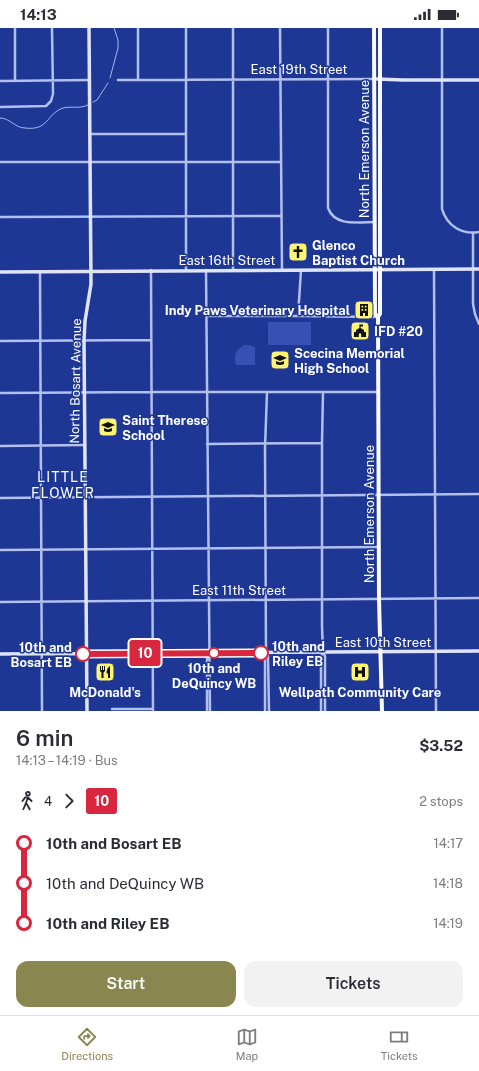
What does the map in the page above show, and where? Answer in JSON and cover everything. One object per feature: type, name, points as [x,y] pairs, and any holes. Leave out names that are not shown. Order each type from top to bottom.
[{"type":"main road","name":"North Bosart Avenue","points":[[87,711],[84,340],[91,271],[89,28]]},
{"type":"main road","name":"North Emerson Avenue","points":[[374,28],[374,314],[378,317]]},
{"type":"main road","name":"North Emerson Avenue","points":[[380,28],[380,314],[378,317],[378,495],[382,711]]},
{"type":"main road","name":"East 19th Street","points":[[374,78],[403,80],[479,80]]},
{"type":"main road","name":"East 16th Street","points":[[0,272],[479,269]]},
{"type":"main road","name":"East 10th Street","points":[[0,654],[479,651]]},
{"type":"street","points":[[15,28],[15,81]]},
{"type":"street","points":[[0,107],[46,106],[50,103],[53,81],[52,28]]},
{"type":"street","points":[[138,28],[138,80]]},
{"type":"street","points":[[186,28],[186,270]]},
{"type":"street","points":[[233,28],[233,270]]},
{"type":"street","points":[[280,28],[282,270]]},
{"type":"street","points":[[328,28],[328,205],[331,214],[344,222],[375,222]]},
{"type":"street","points":[[442,28],[442,208],[446,218],[453,226],[464,232],[479,232]]},
{"type":"street","name":"East 19th Street","points":[[118,80],[374,78]]},
{"type":"street","points":[[0,81],[90,80]]},
{"type":"street","points":[[90,134],[186,134]]},
{"type":"street","points":[[0,162],[281,162]]},
{"type":"street","points":[[0,217],[281,216]]},
{"type":"street","points":[[473,233],[474,307],[479,324]]},
{"type":"street","points":[[434,269],[436,711]]},
{"type":"street","points":[[112,709],[153,710],[150,270]]},
{"type":"street","points":[[206,270],[210,711]]},
{"type":"street","points":[[298,316],[301,270]]},
{"type":"street","points":[[40,271],[42,711]]},
{"type":"street","points":[[207,316],[378,317]]},
{"type":"street","points":[[0,341],[151,340]]},
{"type":"street","points":[[265,711],[267,392]]},
{"type":"street","points":[[323,392],[322,600],[323,652],[325,656],[325,711]]},
{"type":"street","points":[[0,394],[378,392]]},
{"type":"street","points":[[207,444],[322,443]]},
{"type":"street","points":[[0,446],[84,445]]},
{"type":"street","points":[[0,498],[479,494]]},
{"type":"street","points":[[0,550],[379,547]]},
{"type":"street","name":"East 11th Street","points":[[0,602],[479,598]]},
{"type":"street","points":[[266,652],[268,656],[269,711]]},
{"type":"street","points":[[321,711],[321,656],[323,652]]},
{"type":"street","points":[[207,711],[207,656],[209,653]]},
{"type":"shaded area","points":[[268,322],[311,322],[311,345],[268,345]]},
{"type":"shaded area","points":[[244,345],[255,347],[255,365],[236,365],[236,354]]},
{"type":"waterway","points":[[110,78],[118,48],[118,40],[114,28]]},
{"type":"waterway","points":[[93,102],[97,100],[108,83]]},
{"type":"waterway","points":[[0,118],[4,118],[21,128],[33,128],[43,125],[53,114],[63,108],[82,107],[88,105]]},
{"type":"bus line","name":"10","points":[[83,654],[261,653]]},
{"type":"place","name":"Glenco Baptist Church","points":[[298,252]]},
{"type":"place","name":"Indy Paws Veterinary Hospital","points":[[364,310]]},
{"type":"place","name":"IFD #20","points":[[360,331]]},
{"type":"place","name":"Scecina Memorial High School","points":[[280,360]]},
{"type":"place","name":"Saint Therese School","points":[[108,427]]},
{"type":"place","name":"10th and DeQuincy WB","points":[[214,653]]},
{"type":"place","name":"10th and Riley EB","points":[[261,653]]},
{"type":"place","name":"10th and Bosart EB","points":[[83,654]]},
{"type":"place","name":"McDonald's","points":[[105,672]]},
{"type":"place","name":"Wellpath Community Care","points":[[360,672]]},
{"type":"district","name":"LITTLE FLOWER","points":[[63,486]]}]
